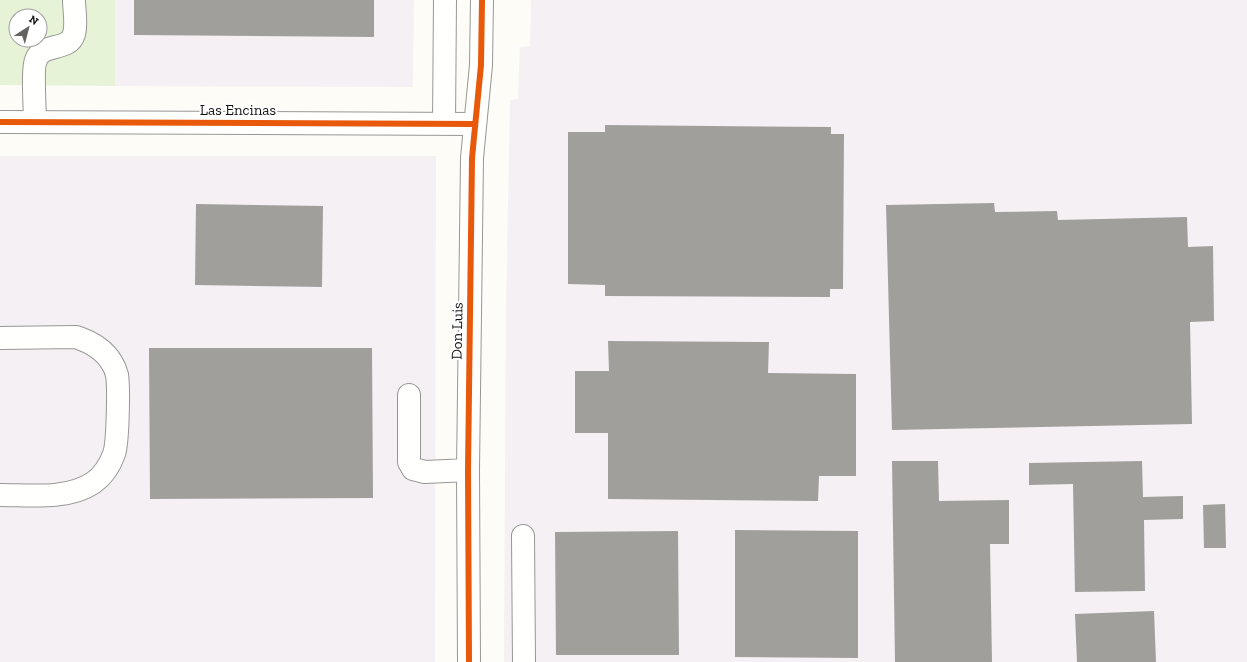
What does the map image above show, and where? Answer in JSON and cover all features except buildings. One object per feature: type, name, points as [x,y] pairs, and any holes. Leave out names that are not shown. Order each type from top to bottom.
[{"type":"street","points":[[35,122],[35,61],[40,52],[49,47],[65,44],[71,41],[74,34],[74,0]]},
{"type":"street","points":[[444,124],[445,0]]},
{"type":"street","name":"Don Luis","points":[[469,662],[468,470],[472,158],[481,65],[482,0]]},
{"type":"street","name":"Las Encinas","points":[[0,122],[475,124]]},
{"type":"street","points":[[0,338],[76,337],[96,346],[105,354],[117,375],[117,443],[110,464],[94,482],[82,490],[68,494],[0,495]]},
{"type":"street","points":[[409,395],[409,462],[413,469],[425,472],[468,470]]},
{"type":"street","points":[[523,536],[524,662]]},
{"type":"shaded area","points":[[115,0],[414,0],[413,87],[115,86]]},
{"type":"shaded area","points":[[531,0],[1247,0],[1247,662],[504,662],[506,309],[510,100],[518,99],[520,47],[530,46]]},
{"type":"shaded area","points":[[0,156],[436,156],[435,662],[0,662]]},
{"type":"green space","points":[[0,0],[115,0],[115,86],[0,85]]},
{"type":"cycle path","points":[[469,662],[468,470],[472,158],[481,65],[482,0]]},
{"type":"cycle path","points":[[0,122],[475,124]]}]
